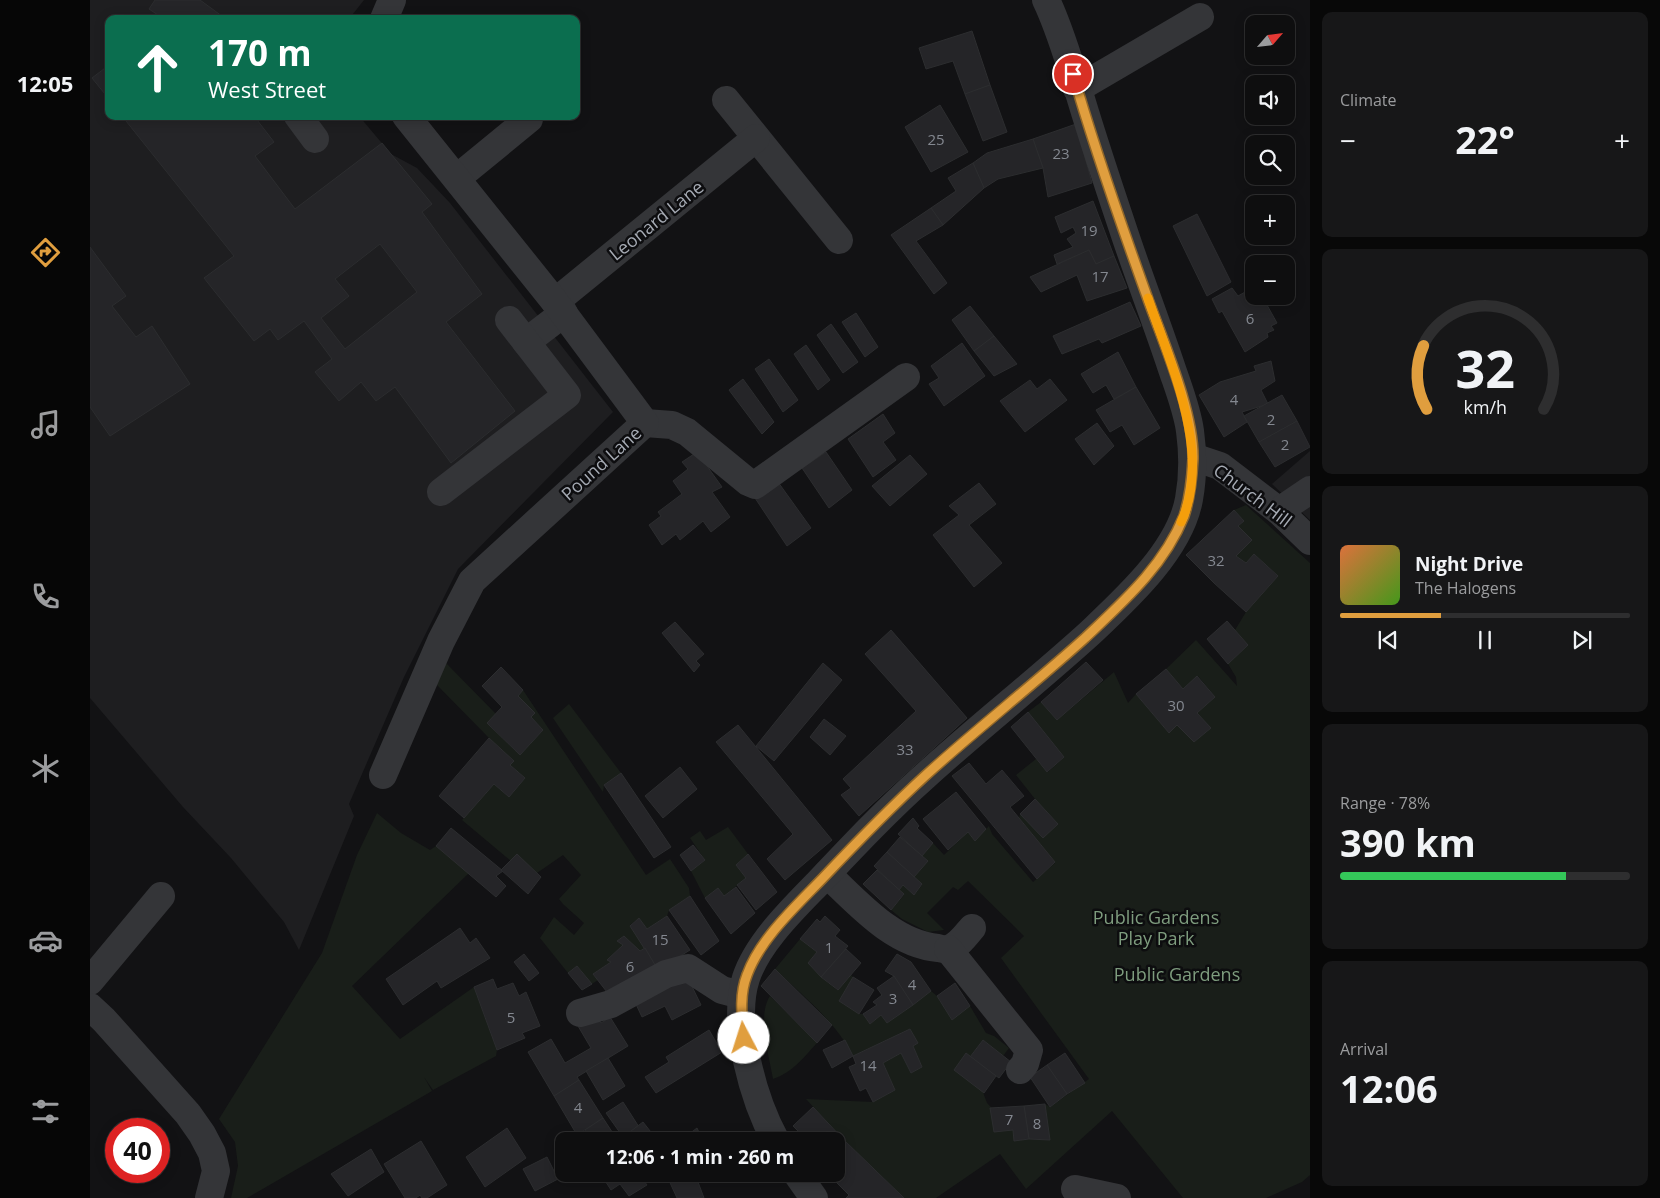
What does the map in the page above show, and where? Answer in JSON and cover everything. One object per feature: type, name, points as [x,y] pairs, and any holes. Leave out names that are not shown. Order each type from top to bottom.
[{"type":"street","points":[[386,15],[392,0]]},
{"type":"street","points":[[771,1132],[762,1114],[754,1091],[744,1038],[741,995],[747,975],[756,956],[778,926],[858,840],[926,775],[1059,662],[1129,596],[1154,568],[1173,538],[1189,500],[1193,457],[1190,429],[1182,397],[1124,231],[1077,89],[1065,45],[1046,0]]},
{"type":"street","points":[[1077,89],[1200,17]]},
{"type":"street","points":[[726,100],[839,240]]},
{"type":"street","points":[[301,120],[315,139]]},
{"type":"street","name":"Pound Lane","points":[[383,775],[441,641],[472,581],[645,423],[559,307],[409,120]]},
{"type":"street","points":[[457,178],[527,120]]},
{"type":"street","name":"Leonard Lane","points":[[526,342],[559,307],[756,138]]},
{"type":"street","points":[[441,492],[567,395],[509,320]]},
{"type":"street","points":[[645,423],[672,425],[687,432],[748,482],[755,485],[906,377]]},
{"type":"street","name":"Church Hill","points":[[1193,457],[1220,466],[1279,511],[1310,541]]},
{"type":"street","points":[[1279,511],[1310,490]]},
{"type":"street","points":[[827,874],[888,928],[910,941],[930,948],[948,950],[957,945],[972,928]]},
{"type":"street","points":[[90,981],[161,896]]},
{"type":"street","points":[[948,950],[1029,1050],[1020,1070]]},
{"type":"street","points":[[580,1013],[611,1004],[666,974],[688,968],[722,990],[741,995]]},
{"type":"street","points":[[90,1007],[104,1020],[182,1107],[202,1134],[212,1153],[216,1171],[209,1198]]},
{"type":"street","points":[[803,1182],[814,1198]]},
{"type":"street","points":[[1075,1189],[1117,1198]]},
{"type":"shaded area","points":[[90,0],[364,0],[352,15],[105,15],[105,120],[362,120],[391,154],[417,168],[450,203],[613,412],[458,569],[404,677],[349,804],[354,816],[299,950],[284,922],[231,858],[183,807],[90,698]]},
{"type":"shaded area","points":[[1310,451],[1310,520],[1272,484]]},
{"type":"green space","points":[[1246,505],[1310,563],[1310,1175],[1302,1182],[1266,1198],[1183,1198],[1112,1111],[1026,1189],[1000,1154],[936,1198],[904,1198],[845,1141],[845,1132],[837,1132],[806,1099],[873,1102],[895,1090],[883,1063],[901,1053],[911,1073],[922,1067],[913,1046],[917,1043],[910,1030],[853,1056],[838,1032],[808,999],[775,969],[800,939],[817,952],[808,963],[837,990],[851,975],[853,977],[839,1001],[859,1014],[863,1014],[870,1024],[881,1015],[887,1022],[931,991],[937,996],[952,1019],[970,1006],[986,1033],[994,1036],[1009,1048],[1003,1056],[983,1040],[970,1057],[987,1103],[1013,1130],[1015,1141],[1029,1139],[1050,1140],[1045,1104],[1050,1107],[1089,1079],[1001,958],[1024,936],[968,881],[958,890],[953,887],[927,913],[944,930],[928,932],[902,919],[891,910],[904,895],[899,890],[903,885],[914,895],[922,885],[914,877],[927,860],[922,856],[933,843],[944,855],[968,832],[975,840],[989,826],[992,834],[1033,882],[1055,863],[1019,818],[1020,814],[1043,837],[1058,824],[1016,775],[1036,759],[1048,772],[1064,757],[1028,712],[1041,702],[1057,720],[1114,672],[1128,703],[1136,694],[1169,733],[1177,725],[1194,742],[1211,728],[1197,713],[1215,697],[1198,676],[1183,689],[1166,669],[1196,640],[1237,686],[1236,677],[1228,664],[1248,645],[1235,630],[1246,612],[1278,576],[1254,554],[1246,563],[1233,554],[1252,540],[1238,526],[1244,521],[1234,510]]},
{"type":"green space","points":[[446,663],[496,714],[487,723],[520,755],[543,730],[531,717],[518,696],[523,690],[646,875],[670,859],[689,888],[690,896],[669,910],[667,916],[647,929],[639,918],[630,925],[645,948],[640,951],[624,936],[617,941],[623,945],[608,959],[611,962],[593,974],[598,980],[592,984],[577,966],[568,973],[540,938],[554,917],[574,935],[584,923],[559,899],[581,875],[563,855],[537,873],[511,861],[462,820],[494,784],[509,797],[525,778],[510,765],[513,762],[436,684]]},
{"type":"green space","points":[[569,704],[621,773],[604,785],[603,792],[553,718]]},
{"type":"green space","points":[[377,813],[401,833],[430,850],[436,846],[469,873],[352,986],[400,1039],[474,987],[497,1050],[496,1056],[433,1090],[424,1077],[432,1091],[247,1198],[231,1198],[238,1166],[235,1142],[219,1119],[322,953],[357,855]]},
{"type":"green space","points":[[728,827],[748,854],[736,865],[746,878],[724,896],[718,888],[705,898],[691,871],[705,860],[690,838],[700,831],[706,840]]},
{"type":"green space","points":[[770,996],[817,1043],[792,1069],[773,1079],[764,1025],[766,1004]]},
{"type":"building","points":[[155,0],[200,0],[221,15],[158,15],[149,9]]},
{"type":"building","points":[[972,31],[990,85],[965,94],[953,61],[926,69],[919,48]]},
{"type":"building","points":[[105,68],[105,94],[92,78]]},
{"type":"building","points":[[990,85],[1007,132],[983,141],[965,94]]},
{"type":"building","points":[[940,105],[968,152],[931,172],[905,127]]},
{"type":"building","points":[[125,120],[257,120],[274,142],[255,156],[295,209],[382,143],[432,204],[422,212],[482,294],[446,322],[515,411],[451,463],[395,387],[376,401],[361,382],[339,401],[315,372],[332,359],[304,321],[278,340],[270,329],[254,341],[204,278],[234,256]],"holes":[[[380,244],[417,292],[345,349],[321,318],[349,296],[335,279]]]},
{"type":"building","points":[[1076,124],[1092,183],[1048,197],[1043,168],[1033,139]]},
{"type":"building","points":[[1033,139],[1043,168],[998,179],[984,188],[973,163],[987,153]]},
{"type":"building","points":[[973,163],[984,188],[943,225],[931,208],[956,191],[948,178]]},
{"type":"building","points":[[1093,201],[1114,256],[1096,264],[1089,250],[1057,264],[1054,255],[1073,247],[1067,239],[1076,233],[1073,227],[1061,233],[1055,217]]},
{"type":"building","points":[[931,208],[943,225],[916,241],[947,283],[934,294],[891,235]]},
{"type":"building","points":[[1197,214],[1231,282],[1207,296],[1173,226]]},
{"type":"building","points":[[90,247],[126,296],[112,306],[136,337],[152,326],[190,384],[110,436],[90,407]]},
{"type":"building","points":[[1089,250],[1096,264],[1114,256],[1127,288],[1087,301],[1077,275],[1041,292],[1030,277]]},
{"type":"building","points":[[1232,288],[1238,296],[1245,292],[1245,305],[1267,305],[1277,323],[1271,326],[1274,330],[1267,333],[1268,337],[1245,352],[1222,311],[1219,313],[1212,299]]},
{"type":"building","points":[[1130,302],[1141,326],[1102,343],[1099,339],[1062,354],[1053,336]]},
{"type":"building","points":[[970,306],[994,336],[974,351],[952,320]]},
{"type":"building","points":[[856,313],[878,347],[865,357],[842,322]]},
{"type":"building","points":[[831,324],[858,362],[843,373],[817,335]]},
{"type":"building","points":[[994,336],[1017,364],[994,376],[974,351]]},
{"type":"building","points":[[962,343],[985,376],[944,406],[929,384],[939,378],[931,366]]},
{"type":"building","points":[[806,345],[830,380],[818,390],[794,354]]},
{"type":"building","points":[[1118,352],[1136,387],[1114,399],[1106,385],[1093,393],[1081,374]]},
{"type":"building","points":[[769,359],[798,400],[783,412],[755,369]]},
{"type":"building","points":[[1271,361],[1275,381],[1261,390],[1268,404],[1242,412],[1247,422],[1224,437],[1199,395],[1220,382],[1256,371],[1254,366]]},
{"type":"building","points":[[743,379],[774,422],[762,434],[729,390]]},
{"type":"building","points":[[1050,379],[1067,400],[1025,432],[1000,401],[1030,380],[1037,389]]},
{"type":"building","points":[[1136,387],[1160,428],[1134,445],[1122,425],[1110,432],[1096,410]]},
{"type":"building","points":[[1282,395],[1297,421],[1259,442],[1244,416]]},
{"type":"building","points":[[883,414],[895,433],[883,442],[896,460],[873,477],[848,439]]},
{"type":"building","points":[[1297,421],[1310,447],[1275,467],[1259,442]]},
{"type":"building","points":[[1097,423],[1114,446],[1094,465],[1075,439]]},
{"type":"building","points":[[697,452],[722,487],[712,492],[730,517],[711,532],[703,521],[680,540],[676,534],[662,545],[649,525],[661,516],[658,512],[682,494],[673,481],[688,469],[682,462]]},
{"type":"building","points":[[826,452],[852,490],[829,508],[802,468]]},
{"type":"building","points":[[910,455],[927,474],[890,506],[872,486]]},
{"type":"building","points":[[778,482],[811,528],[787,546],[755,498]]},
{"type":"building","points":[[979,483],[996,504],[969,525],[1002,563],[974,587],[933,535],[959,515],[949,506]]},
{"type":"building","points":[[1234,510],[1244,521],[1238,526],[1252,540],[1236,556],[1246,563],[1254,554],[1278,576],[1246,612],[1186,555]]},
{"type":"building","points":[[1227,621],[1248,645],[1228,664],[1207,639]]},
{"type":"building","points":[[675,622],[704,654],[696,661],[700,665],[694,672],[662,633]]},
{"type":"building","points":[[891,630],[967,718],[859,816],[841,795],[851,788],[843,779],[916,711],[865,654]]},
{"type":"building","points":[[1086,662],[1103,680],[1057,720],[1041,702]]},
{"type":"building","points":[[823,663],[842,680],[774,761],[756,746]]},
{"type":"building","points":[[501,667],[523,690],[518,696],[535,713],[531,717],[543,730],[520,755],[487,723],[502,707],[482,686]]},
{"type":"building","points":[[1166,669],[1183,689],[1197,676],[1215,697],[1197,713],[1211,728],[1194,742],[1177,725],[1169,733],[1136,694]]},
{"type":"building","points":[[1028,712],[1064,757],[1047,772],[1011,727]]},
{"type":"building","points":[[824,719],[846,736],[830,755],[810,737]]},
{"type":"building","points":[[738,725],[832,840],[785,880],[767,859],[793,834],[716,742]]},
{"type":"building","points":[[489,738],[514,761],[510,765],[525,778],[509,797],[494,784],[464,818],[439,796]]},
{"type":"building","points":[[969,763],[986,784],[1002,770],[1024,796],[1010,807],[1055,862],[1037,879],[952,776]]},
{"type":"building","points":[[680,767],[697,789],[663,818],[645,796]]},
{"type":"building","points":[[621,773],[671,847],[654,858],[604,785]]},
{"type":"building","points":[[956,792],[986,829],[975,841],[968,832],[948,850],[923,819]]},
{"type":"building","points":[[1035,799],[1058,824],[1043,838],[1020,814]]},
{"type":"building","points":[[913,818],[919,826],[917,828],[933,843],[922,856],[898,834]]},
{"type":"building","points":[[451,828],[503,871],[496,876],[506,886],[496,897],[436,846]]},
{"type":"building","points":[[900,837],[928,861],[914,877],[887,852]]},
{"type":"building","points":[[693,845],[705,860],[691,871],[680,855]]},
{"type":"building","points":[[887,852],[922,884],[914,895],[903,885],[899,890],[874,866]]},
{"type":"building","points":[[517,854],[541,877],[528,894],[501,870]]},
{"type":"building","points":[[748,854],[777,892],[756,910],[737,885],[746,878],[736,865]]},
{"type":"building","points":[[877,870],[904,894],[891,910],[863,884]]},
{"type":"building","points":[[736,887],[755,913],[731,934],[705,898],[718,888],[724,896]]},
{"type":"building","points":[[690,896],[719,941],[701,955],[669,910]]},
{"type":"building","points":[[667,916],[690,950],[658,970],[630,926],[639,918],[647,929]]},
{"type":"building","points":[[825,916],[840,930],[835,936],[848,946],[821,977],[808,963],[817,952],[800,939],[817,919],[820,922]]},
{"type":"building","points":[[460,928],[470,943],[476,938],[490,958],[441,988],[437,981],[403,1005],[386,979]]},
{"type":"building","points":[[624,936],[640,951],[645,948],[658,970],[610,996],[593,974],[611,962],[607,960],[623,945],[617,941]]},
{"type":"building","points":[[846,949],[861,963],[838,990],[821,977]]},
{"type":"building","points":[[524,954],[539,973],[529,981],[514,962]]},
{"type":"building","points":[[897,954],[911,962],[931,991],[913,1005],[894,976],[885,971]]},
{"type":"building","points":[[577,966],[592,984],[582,990],[568,973]]},
{"type":"building","points":[[775,969],[832,1025],[817,1043],[761,986]]},
{"type":"building","points":[[685,972],[701,1005],[672,1020],[665,1006],[642,1017],[633,998]]},
{"type":"building","points":[[894,976],[913,1005],[887,1023],[881,1015],[870,1024],[863,1014],[877,1005],[873,1002],[882,995],[877,988]]},
{"type":"building","points":[[853,977],[874,990],[859,1014],[839,1001]]},
{"type":"building","points":[[493,979],[497,989],[513,983],[519,996],[526,992],[540,1026],[522,1033],[525,1038],[497,1050],[474,987]]},
{"type":"building","points":[[955,983],[970,1006],[952,1020],[937,996]]},
{"type":"building","points":[[595,1014],[601,1023],[610,1017],[628,1046],[577,1077],[579,1080],[554,1096],[528,1052],[551,1039],[565,1063],[591,1048],[578,1026]]},
{"type":"building","points":[[910,1029],[918,1043],[913,1046],[922,1067],[911,1073],[901,1053],[883,1063],[895,1090],[873,1102],[866,1088],[860,1091],[849,1067],[856,1064],[853,1056]]},
{"type":"building","points":[[709,1030],[722,1052],[656,1093],[645,1077],[669,1062],[666,1057]]},
{"type":"building","points":[[845,1040],[853,1056],[832,1068],[823,1050]]},
{"type":"building","points":[[983,1040],[1011,1062],[999,1078],[970,1057]]},
{"type":"building","points":[[966,1053],[996,1076],[984,1093],[954,1070]]},
{"type":"building","points":[[1065,1053],[1085,1083],[1067,1094],[1047,1065]]},
{"type":"building","points":[[608,1058],[625,1086],[603,1100],[586,1071]]},
{"type":"building","points":[[1047,1065],[1067,1094],[1050,1107],[1030,1077]]},
{"type":"building","points":[[579,1080],[603,1118],[582,1132],[575,1132],[554,1096]]},
{"type":"building","points":[[623,1102],[639,1127],[631,1132],[619,1132],[606,1113]]},
{"type":"building","points":[[1045,1104],[1050,1140],[1029,1139],[1024,1106]]},
{"type":"building","points":[[1024,1106],[1029,1139],[1014,1141],[1013,1130],[994,1132],[990,1108]]},
{"type":"building","points":[[813,1107],[836,1132],[799,1132],[793,1126]]},
{"type":"building","points":[[603,1118],[612,1132],[586,1132],[585,1130]]},
{"type":"building","points":[[643,1122],[651,1132],[630,1132]]},
{"type":"building","points":[[507,1128],[526,1158],[485,1187],[466,1157]]},
{"type":"building","points":[[421,1141],[447,1185],[427,1198],[422,1198],[420,1195],[416,1198],[405,1198],[384,1164]]},
{"type":"building","points":[[845,1141],[904,1198],[846,1198],[849,1195],[836,1182],[845,1182]]},
{"type":"building","points":[[371,1149],[384,1172],[348,1196],[331,1174]]},
{"type":"building","points":[[547,1157],[555,1173],[555,1181],[535,1191],[523,1169]]},
{"type":"building","points":[[606,1182],[645,1182],[647,1185],[629,1196],[620,1184],[611,1190]]},
{"type":"building","points":[[670,1182],[698,1182],[704,1198],[677,1198]]},
{"type":"slow traffic","points":[[1148,298],[1182,397],[1190,429],[1193,457],[1189,500],[1181,522]]},
{"type":"route","points":[[744,1038],[741,995],[747,975],[756,956],[778,926],[858,840],[926,775],[1059,662],[1126,599],[1154,568],[1183,518],[1189,500],[1193,457],[1190,429],[1182,397],[1124,231],[1073,74]]},
{"type":"park label","name":"Public Gardens Play Park","points":[[1156,928]]},
{"type":"park label","name":"Public Gardens","points":[[1177,974]]}]
